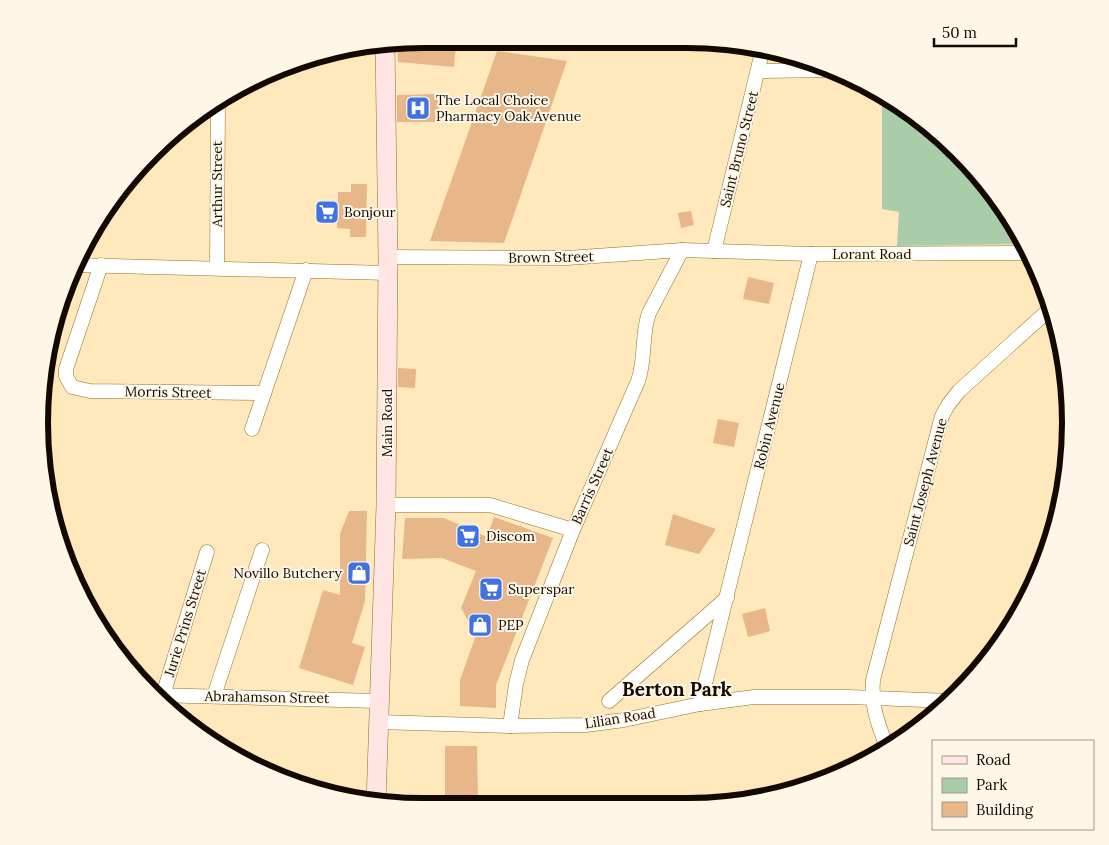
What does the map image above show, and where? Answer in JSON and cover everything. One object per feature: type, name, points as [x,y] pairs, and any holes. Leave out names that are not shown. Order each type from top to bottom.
[{"type":"street","name":"Main Road","points":[[376,794],[386,505],[388,265],[385,50]]},
{"type":"street","name":"Saint Bruno Street","points":[[714,251],[761,55]]},
{"type":"street","points":[[758,71],[815,70]]},
{"type":"street","name":"Arthur Street","points":[[217,268],[218,109]]},
{"type":"street","name":"Brown Street","points":[[82,265],[306,270],[567,258],[682,250],[714,251]]},
{"type":"street","name":"Barris Street","points":[[510,726],[516,684],[522,660],[573,530],[641,373],[646,321],[649,312],[682,250]]},
{"type":"street","name":"Lorant Road","points":[[714,251],[811,254],[1021,254]]},
{"type":"street","name":"Robin Avenue","points":[[700,704],[811,254]]},
{"type":"street","name":"Morris Street","points":[[101,265],[66,369],[66,376],[72,387],[90,391],[263,393]]},
{"type":"street","points":[[252,429],[306,270]]},
{"type":"street","name":"Saint Joseph Avenue","points":[[872,698],[876,667],[942,416],[948,404],[959,390],[1045,313]]},
{"type":"street","points":[[386,505],[490,505],[573,530]]},
{"type":"street","points":[[214,696],[262,550]]},
{"type":"street","name":"Jurie Prins Street","points":[[160,691],[207,552]]},
{"type":"street","points":[[609,701],[727,598]]},
{"type":"street","name":"Abrahamson Street","points":[[165,695],[378,701]]},
{"type":"street","name":"Lilian Road","points":[[378,722],[510,726],[602,723],[700,704],[754,697],[939,700]]},
{"type":"street","points":[[872,698],[884,741]]},
{"type":"green space","points":[[882,103],[915,125],[952,157],[984,194],[1016,244],[897,246],[899,212],[882,209]]},
{"type":"building","points":[[397,48],[456,48],[454,67],[398,62]]},
{"type":"building","points":[[497,51],[567,61],[504,243],[430,241]]},
{"type":"building","name":"The Local Choice Pharmacy Oak Avenue","points":[[438,94],[439,122],[397,122],[397,95]]},
{"type":"building","points":[[351,184],[367,184],[366,237],[350,237],[350,229],[337,228],[338,192],[351,192]]},
{"type":"building","points":[[691,211],[694,225],[681,228],[678,213]]},
{"type":"building","points":[[748,277],[774,283],[769,304],[743,299]]},
{"type":"building","points":[[398,368],[416,369],[415,388],[398,387]]},
{"type":"building","points":[[718,419],[739,423],[734,447],[713,443]]},
{"type":"building","points":[[349,511],[367,511],[365,601],[352,643],[365,647],[353,685],[299,668],[323,590],[340,595],[340,534]]},
{"type":"building","points":[[673,514],[716,529],[699,554],[665,545]]},
{"type":"building","points":[[494,517],[553,538],[496,685],[496,708],[460,706],[460,680],[476,635],[461,608],[476,571],[442,558],[402,559],[405,518],[444,518],[487,537]]},
{"type":"building","points":[[765,608],[770,631],[748,637],[742,614]]},
{"type":"building","points":[[445,746],[477,746],[478,798],[445,798]]},
{"type":"place","name":"The Local Choice Pharmacy Oak Avenue","points":[[418,108]]},
{"type":"place","name":"Bonjour","points":[[327,212]]},
{"type":"place","name":"Discom","points":[[468,536]]},
{"type":"place","name":"Novillo Butchery","points":[[359,573]]},
{"type":"place","name":"Superspar","points":[[491,589]]},
{"type":"place","name":"PEP","points":[[480,625]]},
{"type":"district","name":"Berton Park","points":[[677,689]]}]
